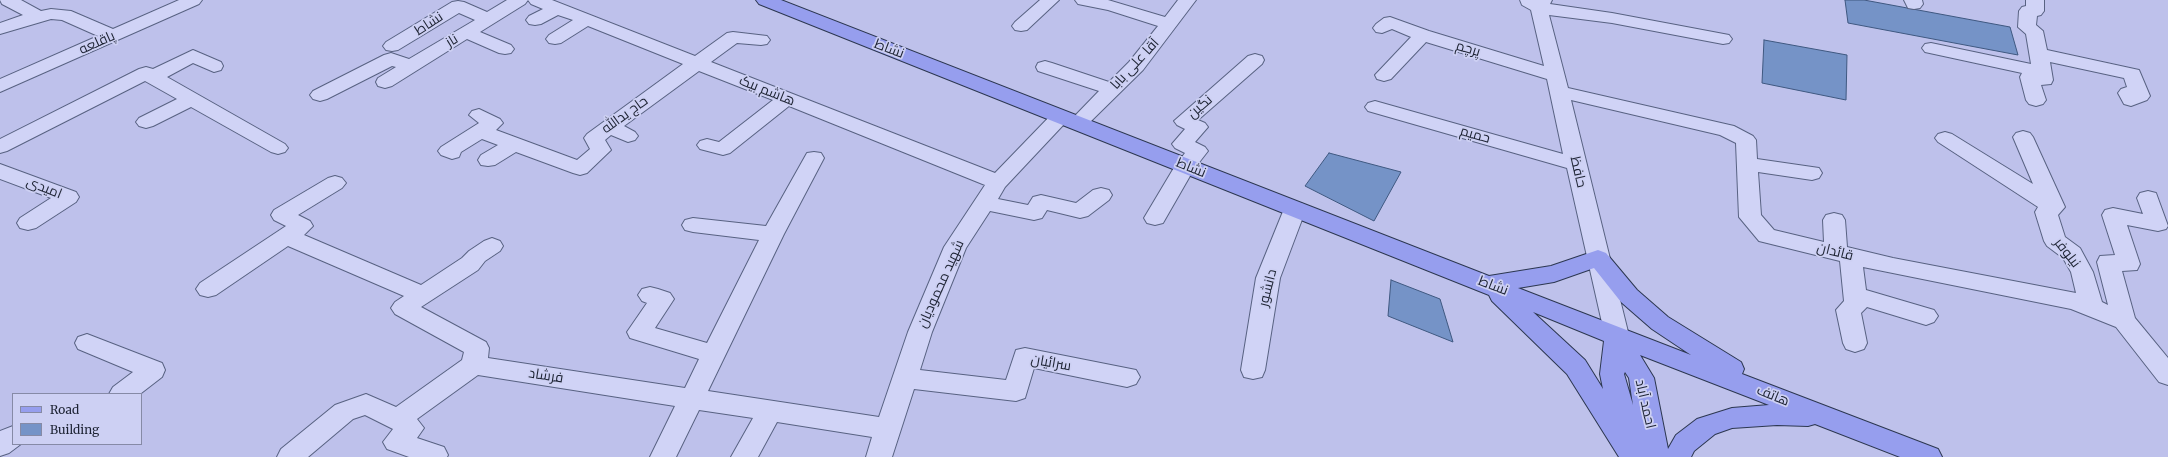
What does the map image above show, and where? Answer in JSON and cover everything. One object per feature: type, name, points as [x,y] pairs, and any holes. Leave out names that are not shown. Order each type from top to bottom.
[{"type":"main road","name":"نشاط","points":[[765,0],[1617,336]]},
{"type":"main road","points":[[1486,284],[1524,280],[1554,274],[1598,258],[1629,296],[1660,323],[1773,396]]},
{"type":"main road","points":[[1486,284],[1517,310],[1576,367],[1634,457]]},
{"type":"main road","name":"هاتف","points":[[1617,336],[1929,457]]},
{"type":"main road","name":"احمد آباد","points":[[1617,336],[1612,374],[1634,457]]},
{"type":"main road","name":"احمد آباد","points":[[1617,336],[1641,378],[1656,457]]},
{"type":"main road","points":[[1677,457],[1685,443],[1706,426],[1732,418],[1777,415],[1827,417]]},
{"type":"street","name":"پاقلعه","points":[[0,86],[194,0]]},
{"type":"street","name":"ناز","points":[[385,82],[519,0]]},
{"type":"street","name":"هاشم بیک","points":[[537,0],[556,9],[632,37],[998,182]]},
{"type":"street","points":[[1021,26],[1050,0]]},
{"type":"street","points":[[1084,0],[1112,6],[1170,24]]},
{"type":"street","name":"آقا علی بابا","points":[[1069,120],[1112,89],[1136,66],[1170,24],[1187,0]]},
{"type":"street","points":[[2035,0],[2036,11],[2028,11],[2027,27],[2034,31],[2044,80],[2029,78],[2036,100]]},
{"type":"street","points":[[1536,3],[1723,39]]},
{"type":"street","name":"حافظ","points":[[1536,3],[1557,84],[1617,336]]},
{"type":"street","points":[[7,4],[39,17]]},
{"type":"street","name":"نشاط","points":[[392,46],[458,6],[488,19]]},
{"type":"street","points":[[535,20],[556,9]]},
{"type":"street","points":[[0,29],[51,14],[65,15],[113,36]]},
{"type":"street","points":[[555,39],[587,20]]},
{"type":"street","name":"پرچم","points":[[1382,28],[1390,22],[1557,84]]},
{"type":"street","points":[[466,32],[505,49]]},
{"type":"street","points":[[1384,75],[1423,35]]},
{"type":"street","points":[[613,48],[632,37]]},
{"type":"street","name":"حاج یدالله","points":[[452,153],[448,151],[480,123],[514,144],[580,168],[601,150],[594,138],[733,37],[761,40]]},
{"type":"street","points":[[1931,48],[2132,74],[2140,96],[2128,93],[2131,100]]},
{"type":"street","points":[[152,77],[193,56],[214,66]]},
{"type":"street","points":[[320,95],[391,59],[410,66]]},
{"type":"street","name":"نگین","points":[[1184,166],[1198,151],[1182,144],[1198,127],[1184,121],[1255,60]]},
{"type":"street","points":[[1045,67],[1112,89]]},
{"type":"street","points":[[0,147],[146,73],[278,148]]},
{"type":"street","name":"قائدان","points":[[1557,84],[1726,130],[1746,140],[1750,217],[1767,236],[1893,266],[2076,300],[2124,321],[2168,375]]},
{"type":"street","points":[[707,145],[723,149],[786,98]]},
{"type":"street","points":[[146,122],[191,99]]},
{"type":"street","name":"حمیم","points":[[1375,107],[1576,164]]},
{"type":"street","name":"شهید محمودیان","points":[[879,457],[920,332],[955,247],[998,182],[1069,120]]},
{"type":"street","points":[[610,126],[628,136]]},
{"type":"street","points":[[2023,137],[2054,207]]},
{"type":"street","points":[[1945,138],[2054,207]]},
{"type":"street","points":[[488,160],[514,144]]},
{"type":"street","points":[[663,457],[774,234],[814,158]]},
{"type":"street","points":[[1747,164],[1812,173]]},
{"type":"street","points":[[1155,218],[1184,166]]},
{"type":"street","name":"امیدی","points":[[0,171],[68,197],[28,223]]},
{"type":"street","points":[[208,289],[302,226],[282,215],[335,183]]},
{"type":"street","points":[[984,203],[1034,213],[1041,202],[1080,211],[1101,195]]},
{"type":"street","points":[[2124,321],[2108,262],[2129,264],[2112,215],[2158,224],[2148,198]]},
{"type":"street","name":"نیلوفر","points":[[2054,207],[2046,212],[2055,241],[2072,253],[2082,272],[2091,307]]},
{"type":"street","name":"دانشور","points":[[1253,370],[1268,278],[1295,209]]},
{"type":"street","points":[[1834,220],[1855,296],[1856,305],[1848,310],[1855,343]]},
{"type":"street","points":[[693,225],[774,234]]},
{"type":"street","points":[[287,237],[423,295]]},
{"type":"street","points":[[398,419],[474,365],[477,348],[403,308],[470,264],[477,256],[492,246]]},
{"type":"street","points":[[650,295],[662,299],[639,332],[715,354]]},
{"type":"street","points":[[1855,296],[1926,316]]},
{"type":"street","points":[[87,343],[153,370],[123,393]]},
{"type":"street","name":"سرائیان","points":[[905,378],[1016,391],[1025,357],[1126,377]]},
{"type":"street","name":"فرشاد","points":[[474,365],[888,429]]},
{"type":"street","points":[[290,457],[344,412],[366,404],[398,419],[411,428],[396,442],[435,455]]},
{"type":"street","points":[[744,457],[770,411]]},
{"type":"street","points":[[0,445],[12,437]]},
{"type":"building","points":[[1845,0],[1864,0],[2010,27],[2018,55],[1848,23]]},
{"type":"building","points":[[1764,40],[1847,55],[1846,100],[1762,83]]},
{"type":"building","points":[[1329,153],[1401,172],[1374,221],[1305,186]]},
{"type":"building","points":[[1391,280],[1440,299],[1453,342],[1388,316]]}]
